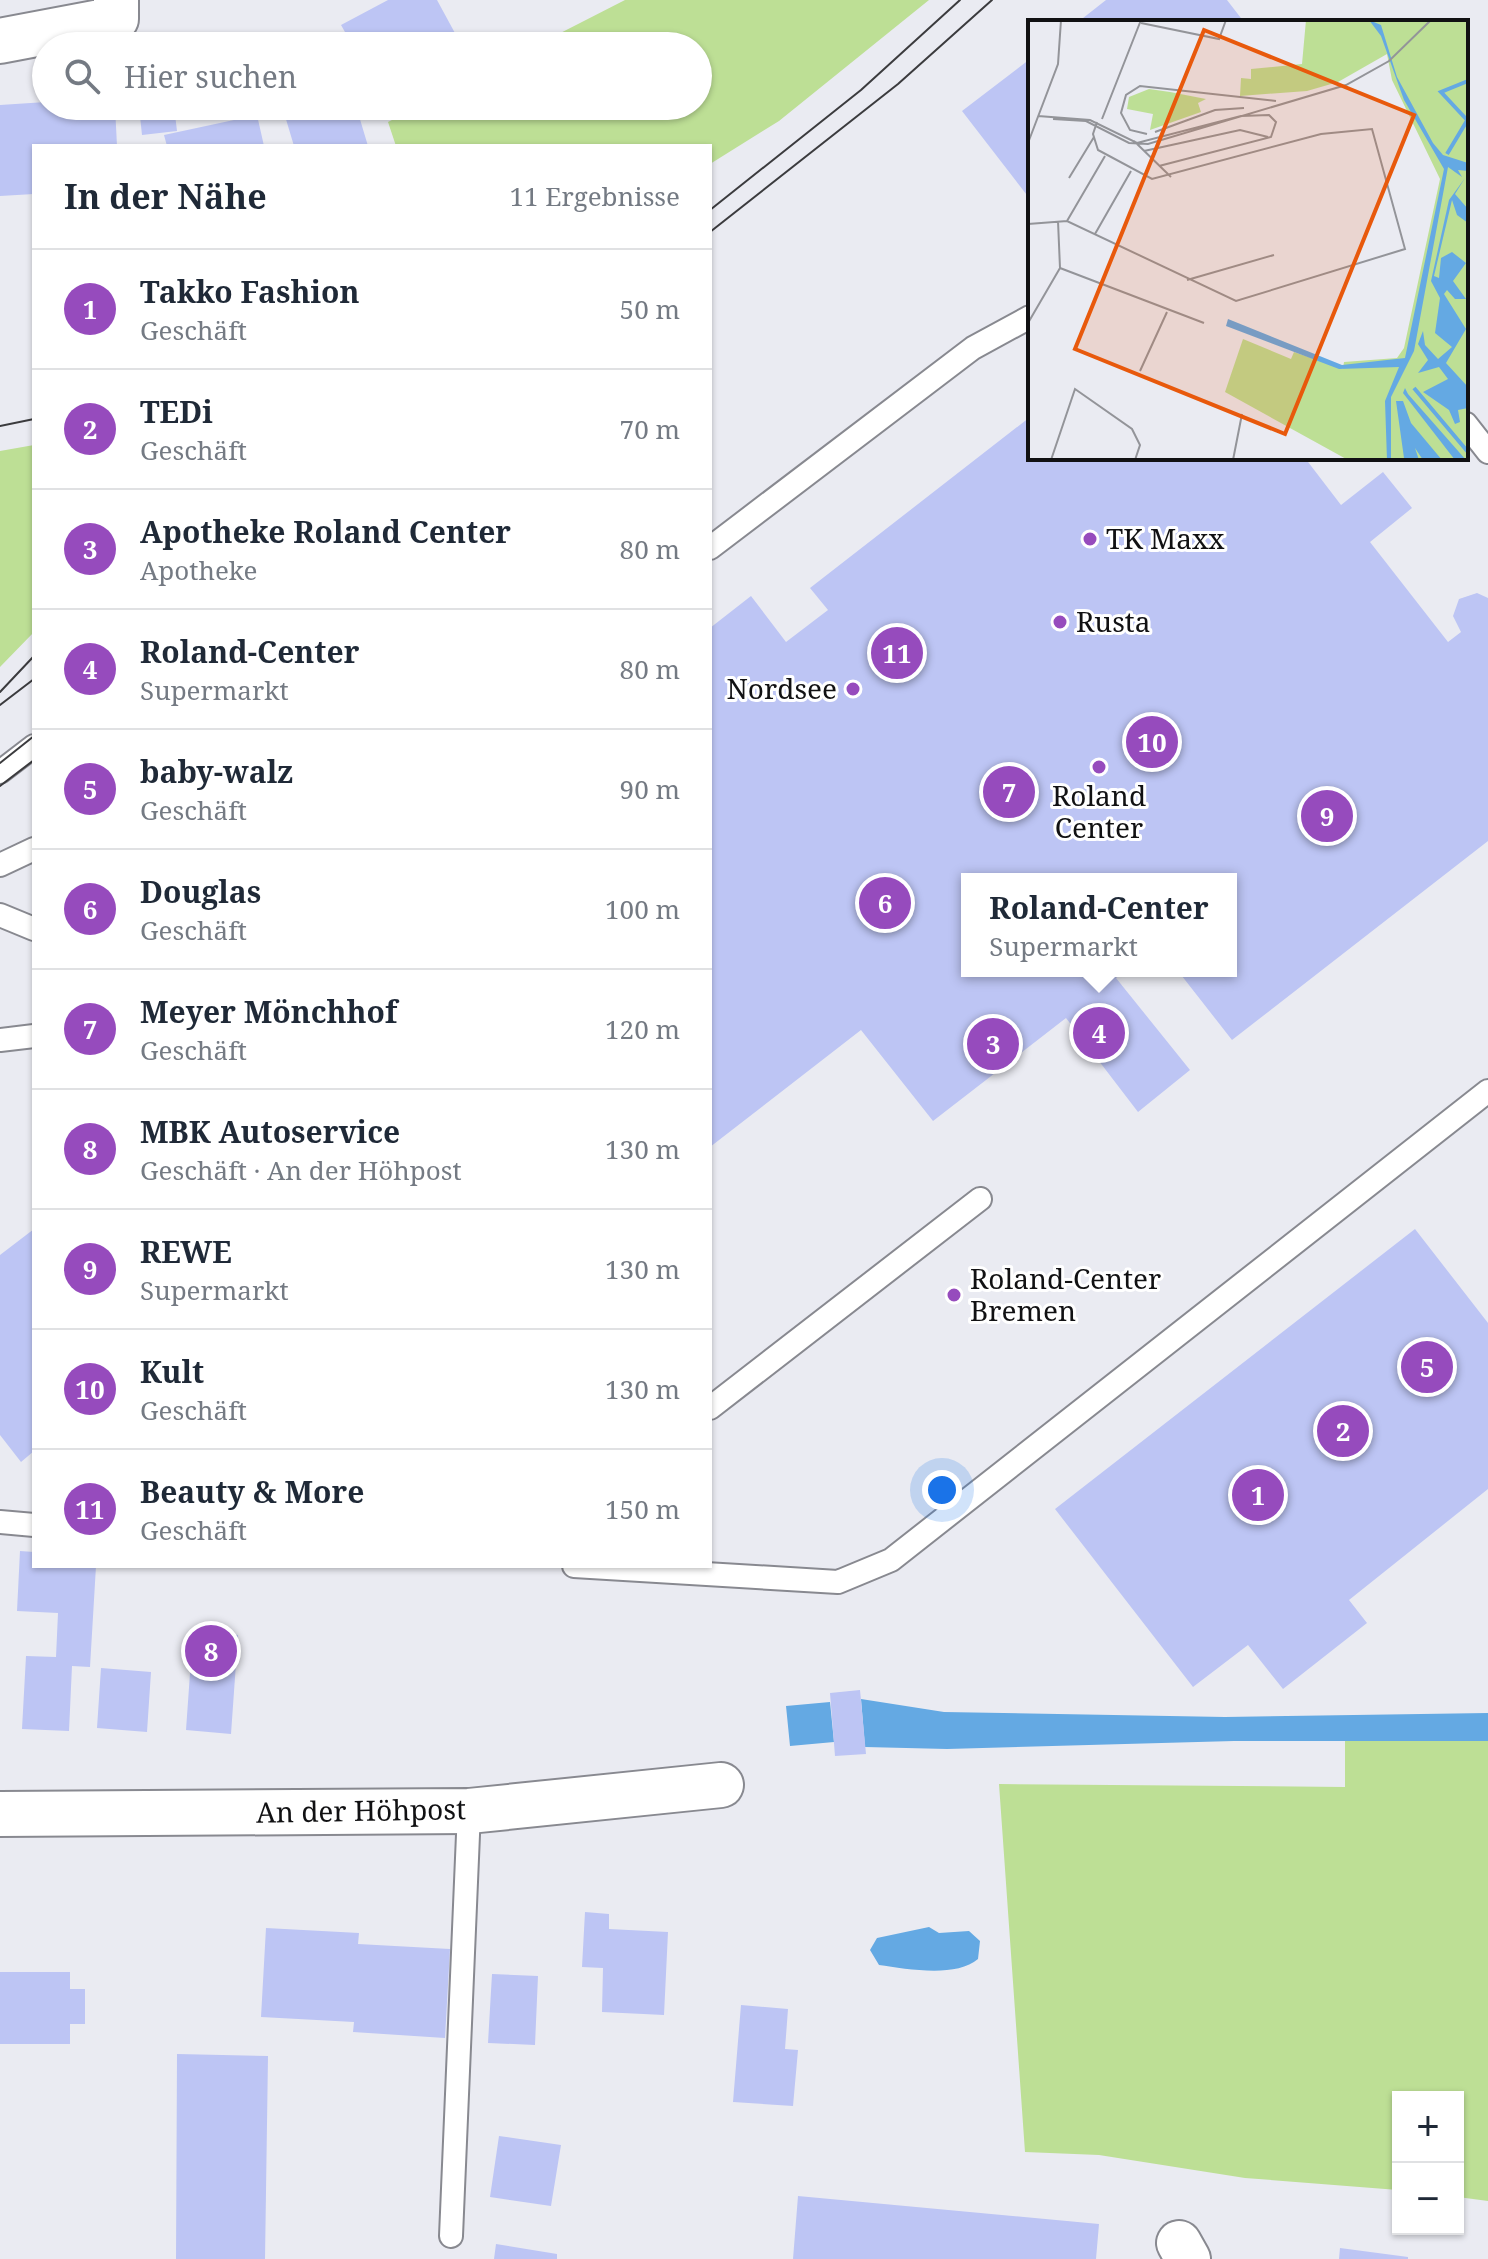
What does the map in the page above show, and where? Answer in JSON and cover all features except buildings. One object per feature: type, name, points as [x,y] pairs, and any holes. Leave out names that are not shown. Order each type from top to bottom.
[{"type":"street","points":[[47,32],[116,19],[116,0]]},
{"type":"street","points":[[0,41],[32,35]]},
{"type":"street","name":"An der Höhpost","points":[[0,1814],[469,1811],[721,1785]]},
{"type":"lane","points":[[712,546],[973,348],[1028,318]]},
{"type":"lane","points":[[1468,427],[1488,452]]},
{"type":"lane","points":[[0,772],[32,748]]},
{"type":"lane","points":[[0,865],[32,850]]},
{"type":"lane","points":[[0,915],[32,928]]},
{"type":"lane","points":[[5,1040],[32,1024]]},
{"type":"lane","points":[[5,1040],[32,1036]]},
{"type":"lane","points":[[607,1568],[838,1582],[891,1560],[1488,1091]]},
{"type":"lane","points":[[712,1406],[980,1199]]},
{"type":"lane","points":[[0,1522],[32,1525]]},
{"type":"lane","points":[[451,2236],[469,1811]]},
{"type":"green space","points":[[625,0],[929,0],[779,121],[712,163],[712,144],[395,144],[388,122],[392,120],[712,120],[712,32],[562,32]]},
{"type":"green space","points":[[32,445],[32,634],[0,667],[0,451]]},
{"type":"green space","points":[[1345,1741],[1488,1741],[1488,2201],[1464,2198],[1464,2091],[1392,2091],[1392,2190],[1245,2178],[1099,2155],[1025,2152],[999,1784],[1345,1787]]},
{"type":"water","points":[[861,1699],[944,1712],[1225,1717],[1488,1713],[1488,1741],[1234,1741],[947,1749],[865,1747]]},
{"type":"water","points":[[830,1702],[834,1742],[790,1746],[786,1706]]},
{"type":"water","points":[[929,1927],[939,1933],[969,1931],[980,1941],[978,1959],[957,1969],[917,1970],[879,1965],[870,1950],[877,1938]]},
{"type":"tram line","points":[[712,208],[861,90],[960,0]]},
{"type":"tram line","points":[[712,230],[898,84],[992,0]]},
{"type":"tram line","points":[[0,426],[32,419]]},
{"type":"tram line","points":[[0,692],[32,658]]},
{"type":"tram line","points":[[0,705],[32,681]]},
{"type":"tram line","points":[[0,763],[32,738]]},
{"type":"tram line","points":[[0,786],[32,762]]},
{"type":"place","name":"TK Maxx","points":[[1090,539]]},
{"type":"place","name":"Rusta","points":[[1060,622]]},
{"type":"place","name":"Beauty & More","points":[[897,653]]},
{"type":"place","name":"Nordsee","points":[[853,689]]},
{"type":"place","name":"Kult","points":[[1152,742]]},
{"type":"place","name":"Roland Center","points":[[1099,767]]},
{"type":"place","name":"Meyer Mönchhof","points":[[1009,792]]},
{"type":"place","name":"REWE","points":[[1327,816]]},
{"type":"place","name":"Douglas","points":[[885,903]]},
{"type":"place","name":"Roland-Center","points":[[1099,1033]]},
{"type":"place","name":"Apotheke Roland Center","points":[[993,1044]]},
{"type":"place","name":"Roland-Center Bremen","points":[[954,1295]]},
{"type":"place","name":"baby-walz","points":[[1427,1367]]},
{"type":"place","name":"TEDi","points":[[1343,1431]]},
{"type":"place","name":"Takko Fashion","points":[[1258,1495]]},
{"type":"place","name":"MBK Autoservice","points":[[211,1651]]}]
